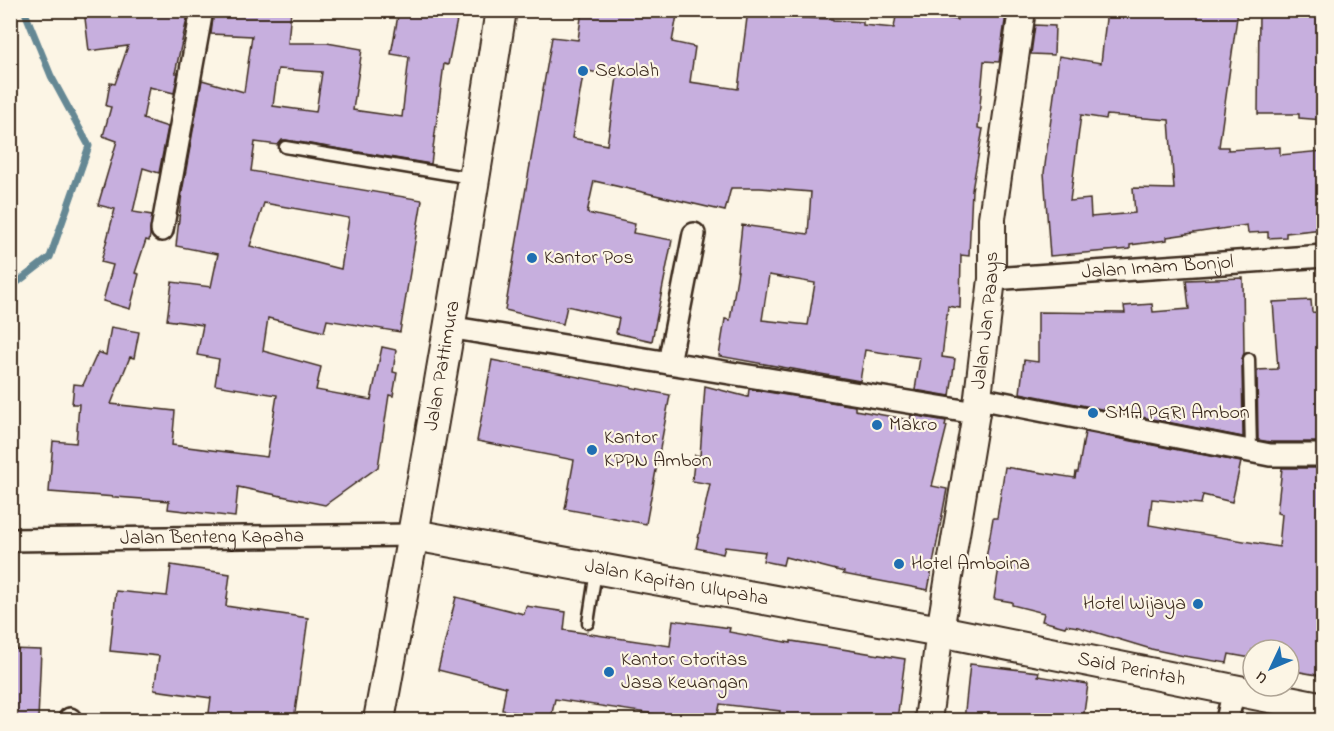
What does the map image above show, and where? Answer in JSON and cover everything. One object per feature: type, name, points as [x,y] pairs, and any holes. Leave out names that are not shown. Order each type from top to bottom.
[{"type":"main road","name":"Jalan Pattimura","points":[[379,720],[414,535],[501,10]]},
{"type":"main road","name":"Jalan Kapitan Ulupaha","points":[[414,535],[940,631]]},
{"type":"main road","name":"Said Perintah","points":[[940,631],[1323,708]]},
{"type":"street","points":[[162,230],[202,10]]},
{"type":"street","name":"Jalan Jan Paays","points":[[928,720],[940,631],[977,405],[992,279],[992,218],[1022,10]]},
{"type":"street","points":[[669,363],[694,234]]},
{"type":"street","name":"Jalan Imam Bonjol","points":[[992,279],[1323,256]]},
{"type":"street","points":[[448,327],[669,363],[977,405],[1270,455],[1323,455]]},
{"type":"street","name":"Jalan Benteng Kapaha","points":[[10,540],[414,535]]},
{"type":"street","points":[[1227,720],[1233,690]]},
{"type":"lane","points":[[285,147],[474,179]]},
{"type":"lane","points":[[1250,359],[1251,451]]},
{"type":"lane","points":[[588,623],[596,568]]},
{"type":"building","points":[[84,10],[189,10],[175,73],[178,73],[174,93],[149,87],[143,119],[168,127],[159,173],[143,168],[133,212],[152,215],[149,241],[146,240],[135,273],[139,274],[130,309],[103,301],[113,265],[101,262],[115,209],[98,205],[117,141],[103,136],[111,107],[106,106],[110,83],[115,84],[128,46],[89,51]]},
{"type":"building","points":[[214,10],[291,10],[288,43],[327,43],[362,49],[353,110],[402,117],[409,57],[391,54],[399,10],[459,10],[448,65],[444,64],[431,164],[286,140],[282,140],[278,145],[255,142],[251,171],[422,200],[400,332],[327,320],[324,332],[268,318],[263,351],[321,367],[316,390],[371,400],[382,347],[396,350],[393,372],[397,373],[393,396],[389,395],[378,467],[325,505],[238,487],[235,517],[168,509],[169,501],[49,492],[53,441],[76,443],[79,404],[72,404],[74,384],[83,385],[98,352],[106,355],[111,327],[139,332],[134,358],[130,357],[111,404],[175,411],[172,445],[267,457],[277,395],[215,385],[219,359],[197,355],[203,325],[167,320],[172,282],[211,287],[218,254],[176,246],[182,192],[202,80],[244,92],[252,36],[211,34]],"holes":[[[278,69],[322,72],[316,112],[273,106]],[[264,203],[349,218],[341,269],[250,246]]]},
{"type":"building","points":[[582,10],[678,10],[672,42],[695,47],[690,82],[738,89],[748,10],[788,10],[800,13],[799,18],[863,22],[863,25],[894,28],[897,10],[957,20],[958,11],[1006,14],[999,62],[984,61],[978,128],[983,129],[972,190],[969,256],[961,255],[960,308],[948,306],[942,357],[955,359],[950,396],[915,390],[920,358],[865,350],[860,381],[719,356],[725,319],[730,320],[742,225],[808,234],[811,192],[731,188],[725,211],[594,181],[587,213],[635,224],[633,233],[672,240],[652,341],[616,333],[619,318],[567,306],[563,324],[505,310],[552,37],[578,40]],"holes":[[[584,70],[617,77],[607,145],[572,138]],[[769,275],[815,283],[808,325],[762,320]]]},
{"type":"building","points":[[1107,10],[1238,10],[1219,147],[1228,147],[1228,150],[1280,147],[1280,155],[1323,151],[1323,229],[1286,233],[1286,237],[1268,238],[1268,232],[1248,233],[1247,225],[1167,237],[1167,240],[1130,245],[1130,249],[1050,256],[1044,173],[1059,56],[1101,63]],"holes":[[[1081,115],[1106,119],[1107,115],[1169,120],[1174,189],[1133,188],[1135,213],[1091,217],[1090,199],[1070,201]]]},
{"type":"building","points":[[1259,10],[1323,15],[1323,120],[1299,118],[1299,114],[1258,114]]},
{"type":"building","points":[[1035,25],[1055,26],[1054,55],[1031,54]]},
{"type":"building","points":[[1243,278],[1243,437],[1020,393],[1024,360],[1038,362],[1038,312],[1125,313],[1124,306],[1152,304],[1153,312],[1189,309],[1186,280]]},
{"type":"building","points":[[1311,300],[1312,312],[1323,313],[1323,442],[1258,440],[1257,370],[1278,369],[1273,302]]},
{"type":"building","name":"Kantor KPPN Ambon","points":[[492,360],[670,395],[646,524],[565,509],[574,460],[477,441]]},
{"type":"building","points":[[705,386],[748,397],[749,389],[855,406],[855,410],[910,420],[911,415],[946,421],[945,426],[947,426],[932,486],[947,489],[928,590],[843,574],[844,572],[785,557],[783,565],[763,561],[765,552],[725,547],[723,554],[696,548],[710,484],[692,481],[695,455],[700,456]]},
{"type":"building","points":[[1085,432],[1241,462],[1232,502],[1203,495],[1201,504],[1152,499],[1149,525],[1279,547],[1282,514],[1277,513],[1282,468],[1323,468],[1323,676],[1301,672],[1301,638],[1241,638],[1241,656],[1229,654],[1227,663],[1151,649],[1078,627],[1066,625],[1065,627],[1042,621],[1044,613],[1012,605],[1012,602],[994,599],[999,567],[985,564],[993,518],[997,518],[1005,467],[1075,478]]},
{"type":"building","points":[[171,565],[230,574],[226,606],[308,618],[294,720],[208,720],[211,698],[154,690],[159,656],[110,651],[116,591],[167,596]]},
{"type":"building","points":[[456,597],[524,614],[526,606],[566,612],[564,630],[670,646],[673,620],[730,628],[729,632],[791,643],[791,641],[905,659],[897,720],[778,720],[780,711],[720,704],[717,720],[666,720],[667,716],[555,699],[551,718],[502,710],[506,687],[438,670]]},
{"type":"building","points":[[10,649],[41,650],[38,720],[10,720]]},
{"type":"building","points":[[970,664],[1039,672],[1038,676],[1088,684],[1083,720],[964,720]]},
{"type":"waterway","points":[[10,288],[50,257],[89,146],[51,76],[24,10]]},
{"type":"place","name":"Sekolah","points":[[583,71]]},
{"type":"place","name":"Kantor Pos","points":[[532,258]]},
{"type":"place","name":"SMA PGRI Ambon","points":[[1093,413]]},
{"type":"place","name":"Makro","points":[[877,425]]},
{"type":"place","name":"Kantor KPPN Ambon","points":[[592,450]]},
{"type":"place","name":"Hotel Amboina","points":[[899,564]]},
{"type":"place","name":"Hotel Wijaya","points":[[1198,604]]},
{"type":"place","name":"Kantor Otoritas Jasa Keuangan","points":[[609,672]]}]
